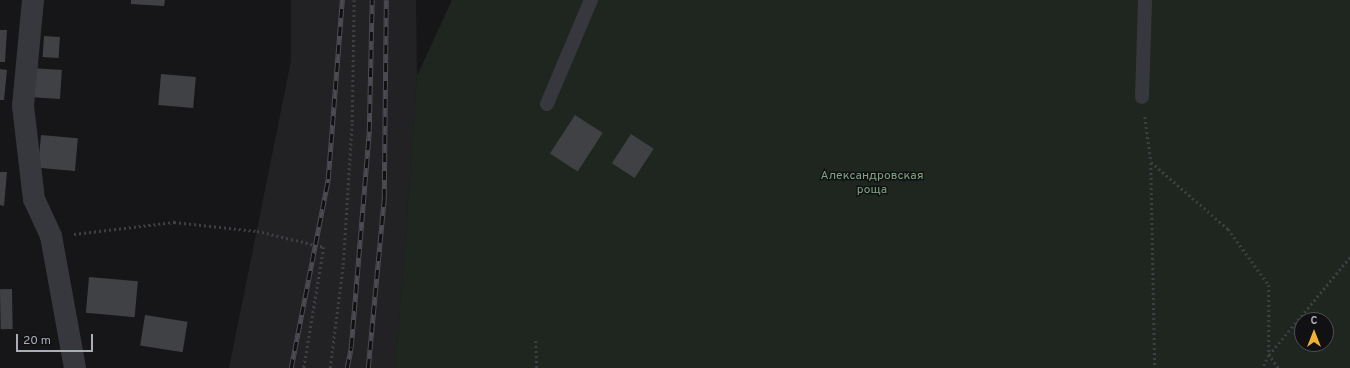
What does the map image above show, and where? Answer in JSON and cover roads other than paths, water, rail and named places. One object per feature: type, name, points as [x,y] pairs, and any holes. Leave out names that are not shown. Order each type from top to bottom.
[{"type":"street","points":[[33,0],[23,106],[34,199],[51,236],[76,368]]},
{"type":"lane","points":[[547,104],[591,0]]},
{"type":"lane","points":[[1142,96],[1145,0]]},
{"type":"railway","points":[[291,368],[328,179],[342,0]]},
{"type":"railway","points":[[347,368],[351,347],[369,131],[372,0]]},
{"type":"railway","points":[[368,368],[384,198],[386,0]]},
{"type":"park label","name":"Александровская роща","points":[[872,184]]}]
